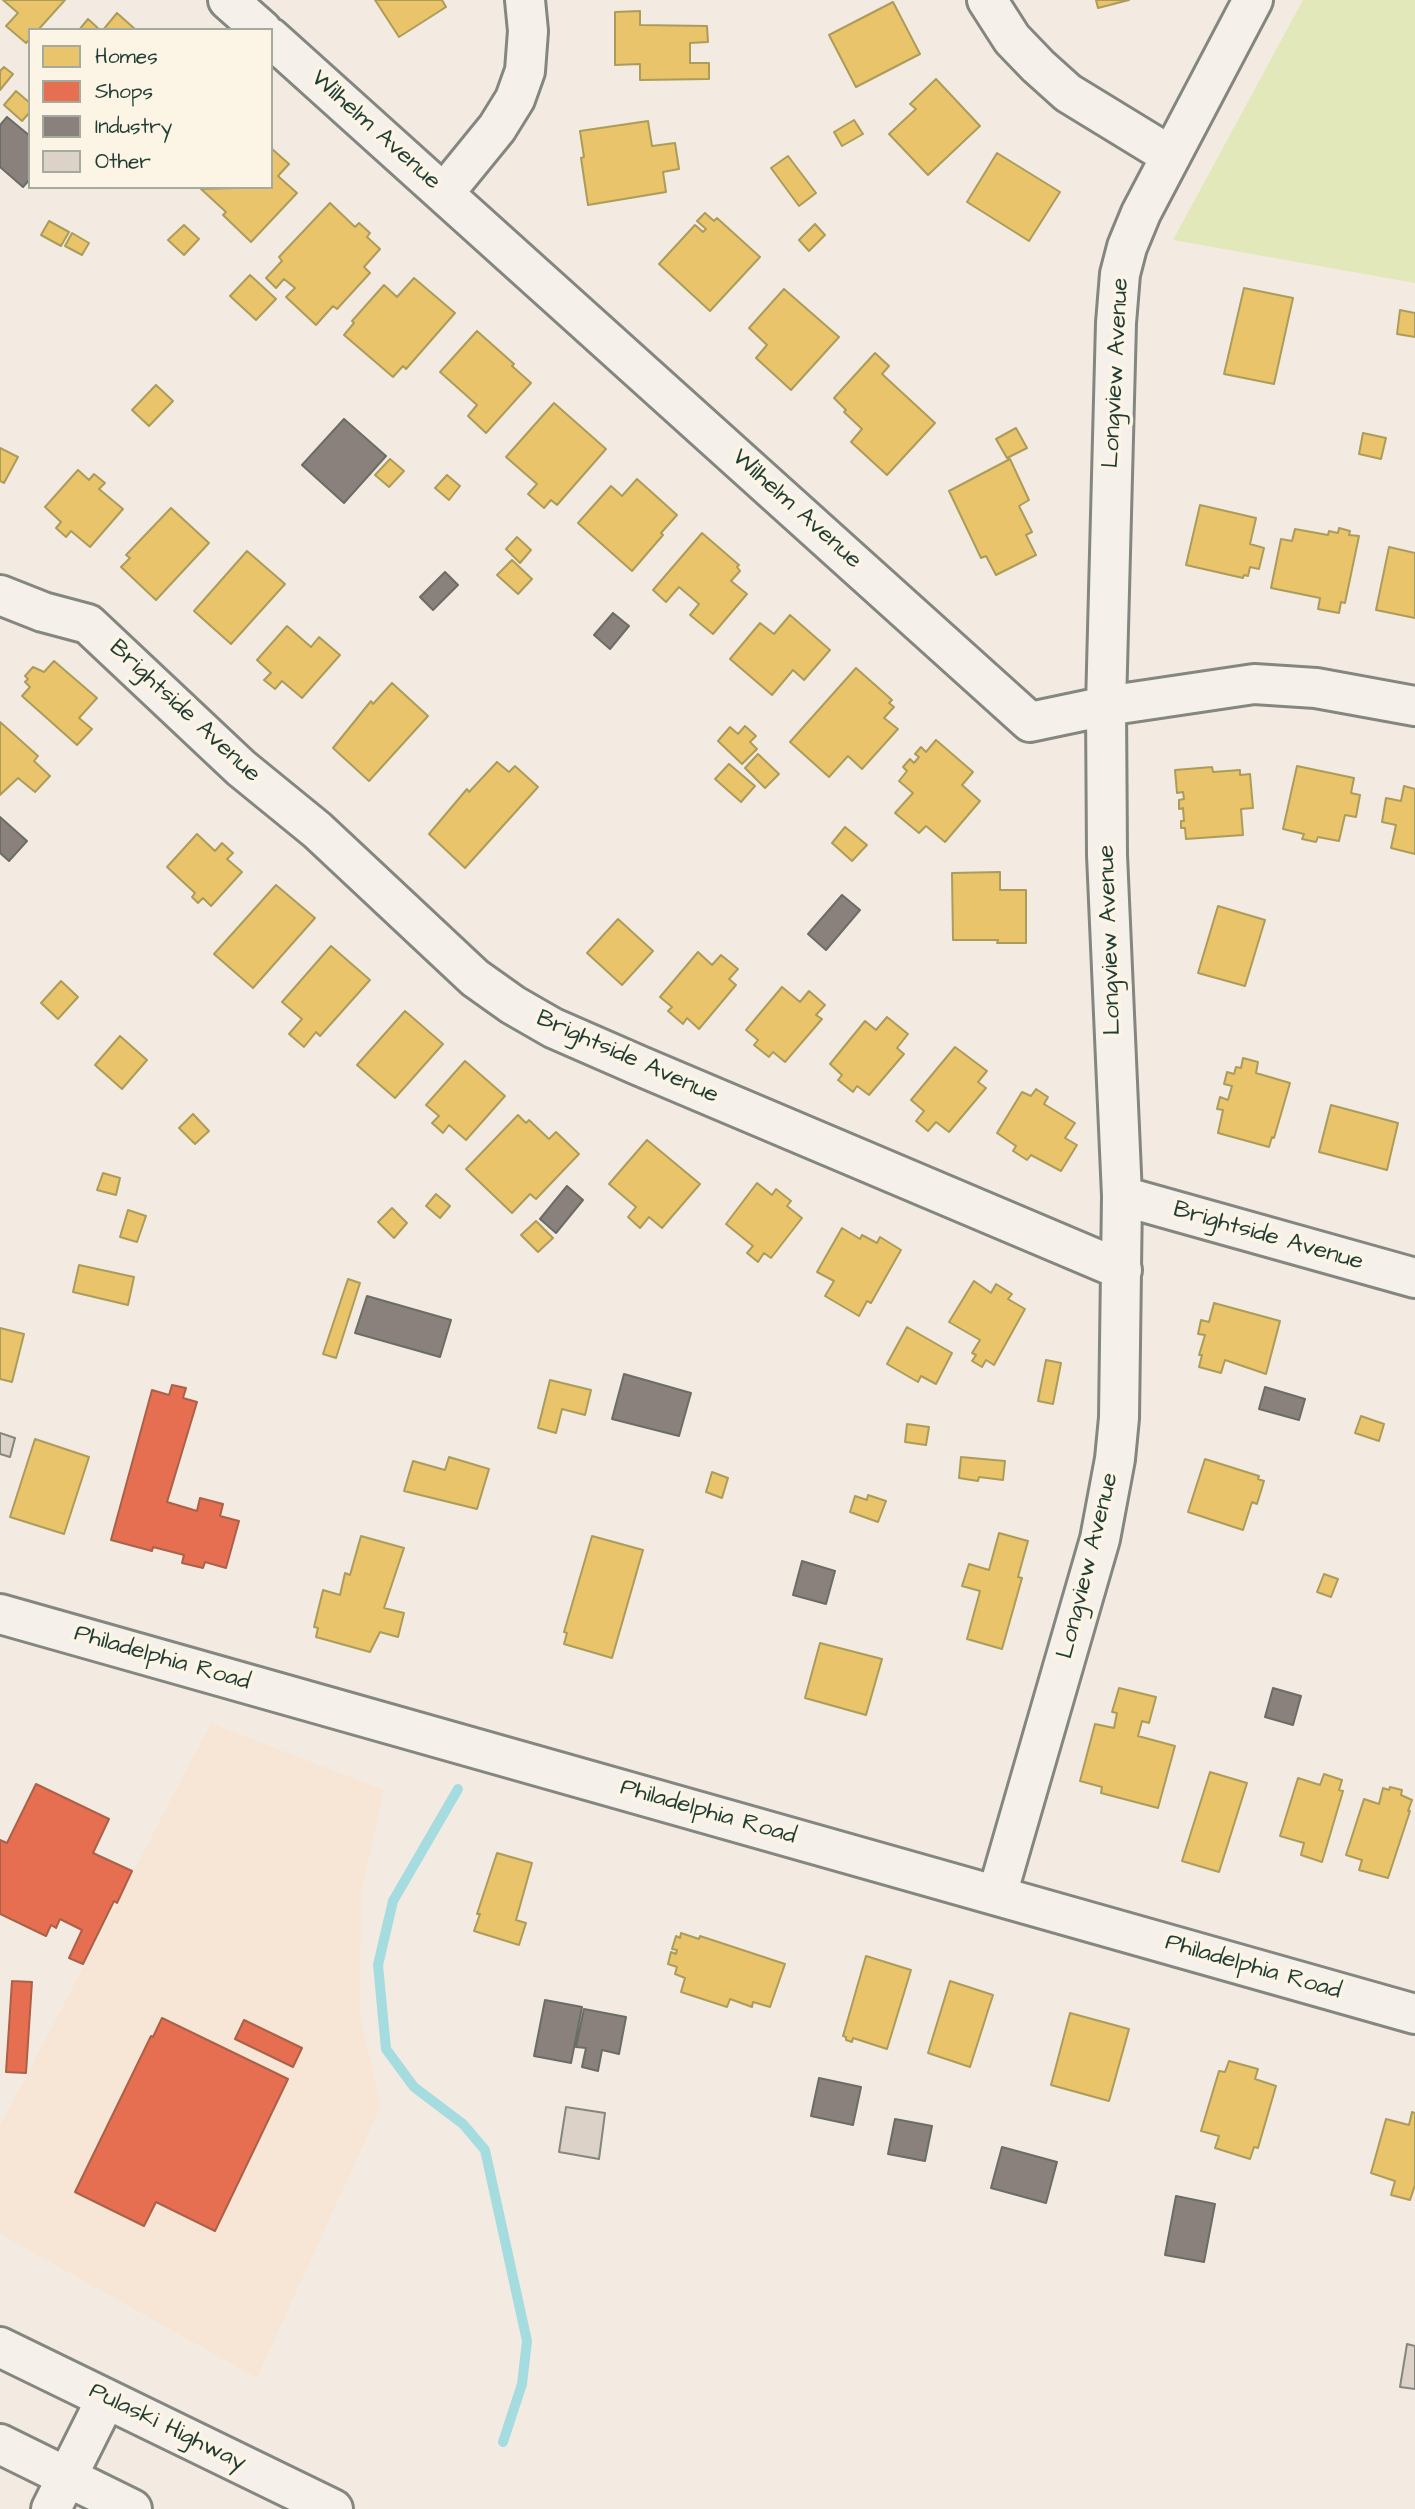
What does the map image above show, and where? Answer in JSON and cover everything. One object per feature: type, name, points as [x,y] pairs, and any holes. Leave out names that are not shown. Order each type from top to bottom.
[{"type":"main road","points":[[228,0],[260,28]]},
{"type":"main road","points":[[444,193],[497,128],[515,99],[525,71],[528,31],[525,0]]},
{"type":"main road","points":[[987,0],[1012,38],[1068,93],[1171,156]]},
{"type":"main road","name":"Longview Avenue","points":[[997,1895],[1100,1539],[1109,1498],[1119,1418],[1122,1196],[1107,855],[1106,706],[1116,323],[1120,274],[1127,247],[1171,156],[1253,0]]},
{"type":"main road","name":"Wilhelm Avenue","points":[[273,40],[1030,722],[1106,706],[1254,684],[1316,688],[1415,706]]},
{"type":"main road","name":"Brightside Avenue","points":[[0,595],[43,612],[88,624],[241,768],[317,830],[475,978],[513,1004],[553,1028],[603,1050],[1122,1270]]},
{"type":"main road","name":"Brightside Avenue","points":[[1122,1196],[1415,1279]]},
{"type":"main road","name":"Philadelphia Road","points":[[0,1614],[1415,2014]]},
{"type":"main road","name":"Pulaski Highway","points":[[0,2347],[333,2509]]},
{"type":"main road","points":[[59,2493],[106,2399]]},
{"type":"main road","points":[[0,2444],[59,2493],[132,2509]]},
{"type":"shaded area","points":[[211,1723],[384,1790],[361,1894],[360,2016],[381,2106],[257,2378],[0,2234],[0,2126]]},
{"type":"green space","points":[[1303,0],[1415,0],[1415,283],[1173,240]]},
{"type":"building: Homes","points":[[3,0],[65,0],[40,28],[28,28],[26,43],[6,26],[18,13]]},
{"type":"building: Homes","points":[[375,0],[442,0],[446,7],[399,37]]},
{"type":"building: Homes","points":[[1096,0],[1129,0],[1098,8]]},
{"type":"building: Homes","points":[[893,2],[920,54],[856,87],[829,35]]},
{"type":"building: Homes","points":[[640,11],[640,25],[707,26],[708,42],[690,43],[690,63],[709,63],[709,79],[640,80],[640,64],[615,65],[615,12]]},
{"type":"building: Homes","points":[[117,13],[134,28],[105,28]]},
{"type":"building: Homes","points":[[88,19],[98,28],[81,28]]},
{"type":"building: Homes","points":[[4,67],[13,74],[0,90],[0,71]]},
{"type":"building: Homes","points":[[936,79],[980,126],[928,175],[889,134],[916,109],[910,104]]},
{"type":"building: Homes","points":[[16,91],[28,101],[28,114],[22,121],[4,105]]},
{"type":"building: Homes","points":[[854,120],[863,134],[842,146],[834,132]]},
{"type":"building: Homes","points":[[648,121],[652,146],[675,143],[679,169],[663,172],[666,192],[588,205],[580,131]]},
{"type":"building: Homes","points":[[273,150],[289,164],[278,176],[297,193],[251,242],[223,215],[226,212],[201,189],[273,189]]},
{"type":"building: Homes","points":[[997,153],[1060,192],[1029,241],[967,202]]},
{"type":"building: Homes","points":[[788,156],[816,193],[799,206],[771,168]]},
{"type":"building: Homes","points":[[330,203],[355,227],[359,223],[370,233],[367,237],[380,249],[364,267],[370,273],[337,309],[333,306],[316,325],[286,297],[295,288],[284,279],[276,288],[266,278],[282,261],[279,257]]},
{"type":"building: Homes","points":[[705,213],[714,221],[717,218],[760,257],[710,311],[659,264],[695,225],[703,232],[706,229],[697,221]]},
{"type":"building: Homes","points":[[49,221],[69,232],[61,246],[41,235]]},
{"type":"building: Homes","points":[[815,224],[825,235],[809,251],[799,240]]},
{"type":"building: Homes","points":[[184,225],[199,239],[184,255],[168,240]]},
{"type":"building: Homes","points":[[72,233],[89,243],[82,255],[65,246]]},
{"type":"building: Homes","points":[[250,275],[276,299],[256,320],[230,296]]},
{"type":"building: Homes","points":[[414,278],[455,313],[406,369],[403,366],[393,377],[344,335],[354,323],[352,321],[384,285],[397,297]]},
{"type":"building: Homes","points":[[1244,288],[1293,298],[1274,384],[1224,374]]},
{"type":"building: Homes","points":[[784,289],[839,337],[791,390],[756,358],[767,345],[749,328]]},
{"type":"building: Homes","points":[[1400,310],[1415,313],[1415,337],[1397,334]]},
{"type":"building: Homes","points":[[477,331],[531,383],[486,433],[468,416],[477,405],[440,372]]},
{"type":"building: Homes","points":[[875,353],[889,366],[882,374],[935,423],[887,475],[851,442],[862,429],[834,398]]},
{"type":"building: Homes","points":[[156,385],[173,401],[149,426],[132,410]]},
{"type":"building: Homes","points":[[554,403],[606,449],[557,505],[551,500],[544,508],[528,494],[537,484],[506,457]]},
{"type":"building: Homes","points":[[1016,428],[1027,448],[1007,458],[996,439]]},
{"type":"building: Homes","points":[[1363,433],[1386,438],[1381,459],[1359,454]]},
{"type":"building: Homes","points":[[0,448],[18,457],[4,483],[0,481]]},
{"type":"building: Homes","points":[[390,459],[404,471],[389,487],[375,475]]},
{"type":"building: Homes","points":[[1010,459],[1029,500],[1019,506],[1032,532],[1026,535],[1036,555],[996,575],[986,556],[981,558],[949,491]]},
{"type":"building: Homes","points":[[78,470],[89,480],[94,474],[105,483],[99,489],[123,509],[90,547],[71,531],[66,537],[56,528],[61,522],[45,507]]},
{"type":"building: Homes","points":[[447,475],[460,486],[449,500],[435,488]]},
{"type":"building: Homes","points":[[637,479],[677,515],[632,571],[578,523],[611,486],[622,496]]},
{"type":"building: Homes","points":[[1200,505],[1256,518],[1250,544],[1264,548],[1259,569],[1250,567],[1248,576],[1244,575],[1243,578],[1186,565]]},
{"type":"building: Homes","points":[[171,508],[209,543],[156,600],[121,567],[130,558],[126,555]]},
{"type":"building: Homes","points":[[1339,528],[1350,531],[1349,535],[1359,536],[1345,603],[1341,602],[1339,613],[1318,609],[1320,598],[1271,588],[1281,539],[1292,541],[1295,529],[1328,535],[1329,531],[1338,533]]},
{"type":"building: Homes","points":[[702,533],[739,565],[737,567],[740,571],[731,581],[747,594],[713,634],[690,615],[699,604],[679,587],[666,602],[653,590]]},
{"type":"building: Homes","points":[[517,537],[531,550],[520,563],[506,549]]},
{"type":"building: Homes","points":[[1389,547],[1415,553],[1415,618],[1376,610]]},
{"type":"building: Homes","points":[[247,551],[285,584],[231,644],[194,611]]},
{"type":"building: Homes","points":[[512,560],[532,579],[518,594],[497,575]]},
{"type":"building: Homes","points":[[790,615],[830,650],[804,680],[793,670],[772,695],[730,659],[760,623],[774,634]]},
{"type":"building: Homes","points":[[287,626],[311,647],[319,637],[340,655],[302,698],[282,681],[275,689],[264,680],[271,673],[257,660]]},
{"type":"building: Homes","points":[[54,661],[97,698],[79,718],[92,729],[77,745],[22,696],[30,687],[25,682],[28,679],[25,676],[33,667],[44,672]]},
{"type":"building: Homes","points":[[856,668],[892,700],[889,703],[894,707],[884,718],[898,729],[862,769],[848,756],[829,777],[790,742]]},
{"type":"building: Homes","points":[[392,683],[428,716],[369,781],[333,748],[371,701],[373,704]]},
{"type":"building: Homes","points":[[0,722],[38,756],[34,761],[50,776],[35,792],[18,778],[0,795]]},
{"type":"building: Homes","points":[[745,726],[756,736],[750,742],[757,749],[742,764],[718,741],[730,727],[738,734]]},
{"type":"building: Homes","points":[[936,740],[973,772],[962,785],[980,801],[945,842],[926,826],[919,833],[895,813],[913,793],[899,781],[907,771],[903,767],[910,759],[914,763],[919,757],[915,754],[921,747],[926,752]]},
{"type":"building: Homes","points":[[758,754],[779,774],[765,788],[745,768]]},
{"type":"building: Homes","points":[[497,762],[509,772],[515,766],[538,787],[465,868],[429,834],[467,789],[469,792]]},
{"type":"building: Homes","points":[[729,764],[755,786],[741,802],[715,779]]},
{"type":"building: Homes","points":[[1297,766],[1354,778],[1351,793],[1360,795],[1356,817],[1345,815],[1339,841],[1318,837],[1316,842],[1302,839],[1304,834],[1283,829]]},
{"type":"building: Homes","points":[[1212,767],[1213,772],[1240,770],[1240,775],[1250,774],[1253,808],[1241,809],[1243,835],[1186,839],[1185,828],[1181,828],[1181,821],[1184,821],[1183,808],[1179,809],[1179,800],[1184,799],[1183,792],[1177,793],[1175,770]]},
{"type":"building: Homes","points":[[1404,786],[1415,789],[1415,854],[1391,848],[1396,825],[1382,822],[1386,798],[1401,801]]},
{"type":"building: Homes","points":[[845,827],[867,845],[852,861],[832,843]]},
{"type":"building: Homes","points":[[197,834],[215,851],[222,843],[233,853],[227,859],[242,872],[211,906],[203,898],[198,903],[192,897],[195,893],[167,867]]},
{"type":"building: Homes","points":[[1000,872],[1000,890],[1026,890],[1026,943],[953,940],[952,873]]},
{"type":"building: Homes","points":[[276,885],[315,918],[253,988],[214,954]]},
{"type":"building: Homes","points":[[1218,906],[1265,920],[1245,986],[1198,973]]},
{"type":"building: Homes","points":[[618,919],[653,951],[622,985],[587,953]]},
{"type":"building: Homes","points":[[331,946],[370,980],[320,1036],[316,1032],[304,1047],[289,1034],[302,1019],[282,1002]]},
{"type":"building: Homes","points":[[698,952],[712,965],[721,955],[738,969],[729,979],[736,985],[699,1029],[687,1018],[683,1024],[668,1011],[672,1007],[660,997]]},
{"type":"building: Homes","points":[[61,981],[78,997],[58,1019],[41,1003]]},
{"type":"building: Homes","points":[[782,987],[800,1002],[809,991],[825,1005],[816,1015],[822,1019],[785,1062],[773,1052],[769,1057],[754,1045],[758,1040],[746,1030]]},
{"type":"building: Homes","points":[[405,1011],[443,1044],[395,1098],[357,1065]]},
{"type":"building: Homes","points":[[887,1017],[908,1034],[897,1048],[904,1054],[869,1095],[857,1086],[853,1092],[838,1080],[842,1075],[830,1064],[865,1021],[876,1030]]},
{"type":"building: Homes","points":[[120,1036],[147,1060],[122,1089],[95,1065]]},
{"type":"building: Homes","points":[[955,1047],[987,1071],[978,1082],[986,1088],[949,1132],[936,1122],[928,1131],[916,1121],[924,1111],[911,1100]]},
{"type":"building: Homes","points":[[1243,1058],[1258,1062],[1256,1073],[1290,1083],[1269,1147],[1218,1133],[1223,1110],[1217,1109],[1220,1097],[1228,1100],[1232,1086],[1224,1084],[1227,1072],[1234,1074],[1236,1067],[1241,1068]]},
{"type":"building: Homes","points":[[465,1061],[505,1096],[466,1140],[449,1125],[443,1133],[432,1123],[439,1116],[426,1105]]},
{"type":"building: Homes","points":[[1036,1089],[1048,1097],[1044,1104],[1075,1123],[1065,1138],[1077,1145],[1061,1171],[1031,1155],[1027,1160],[1013,1151],[1016,1146],[997,1133],[1022,1092],[1031,1096]]},
{"type":"building: Homes","points":[[1331,1105],[1398,1123],[1387,1170],[1319,1152]]},
{"type":"building: Homes","points":[[193,1114],[209,1131],[195,1144],[179,1128]]},
{"type":"building: Homes","points":[[518,1115],[526,1123],[529,1120],[549,1139],[556,1132],[579,1154],[536,1199],[530,1194],[512,1213],[466,1169]]},
{"type":"building: Homes","points":[[647,1140],[700,1184],[662,1228],[649,1217],[640,1228],[628,1217],[636,1207],[609,1184]]},
{"type":"building: Homes","points":[[103,1173],[120,1178],[116,1195],[97,1190]]},
{"type":"building: Homes","points":[[757,1183],[772,1195],[776,1189],[791,1201],[787,1206],[802,1218],[771,1258],[764,1253],[758,1262],[747,1253],[753,1246],[726,1224]]},
{"type":"building: Homes","points":[[436,1194],[450,1206],[440,1218],[426,1206]]},
{"type":"building: Homes","points":[[392,1208],[407,1223],[394,1238],[378,1222]]},
{"type":"building: Homes","points":[[128,1210],[146,1216],[137,1242],[120,1237]]},
{"type":"building: Homes","points":[[536,1221],[553,1238],[538,1252],[521,1235]]},
{"type":"building: Homes","points":[[842,1228],[860,1239],[862,1235],[877,1243],[880,1237],[901,1250],[871,1303],[867,1301],[859,1316],[825,1296],[834,1281],[817,1272]]},
{"type":"building: Homes","points":[[79,1265],[134,1277],[128,1305],[73,1292]]},
{"type":"building: Homes","points":[[348,1279],[360,1283],[336,1358],[323,1354]]},
{"type":"building: Homes","points":[[974,1281],[991,1293],[996,1284],[1012,1294],[1008,1299],[1025,1309],[994,1365],[986,1360],[982,1367],[972,1361],[976,1355],[972,1353],[980,1340],[949,1322]]},
{"type":"building: Homes","points":[[1214,1303],[1280,1321],[1266,1374],[1225,1360],[1221,1373],[1199,1367],[1202,1355],[1199,1355],[1205,1335],[1198,1334],[1201,1320],[1209,1322]]},
{"type":"building: Homes","points":[[907,1327],[952,1353],[936,1384],[921,1376],[918,1382],[887,1364]]},
{"type":"building: Homes","points":[[0,1328],[24,1334],[12,1382],[0,1379]]},
{"type":"building: Homes","points":[[1046,1360],[1061,1363],[1053,1404],[1038,1401]]},
{"type":"building: Homes","points":[[550,1380],[591,1390],[585,1415],[562,1409],[556,1433],[538,1428]]},
{"type":"building: Homes","points":[[1361,1416],[1384,1424],[1379,1441],[1355,1433]]},
{"type":"building: Homes","points":[[907,1424],[929,1427],[926,1445],[905,1442]]},
{"type":"building: Homes","points":[[35,1439],[89,1457],[64,1534],[10,1517]]},
{"type":"building: Homes","points":[[449,1457],[489,1469],[477,1509],[404,1491],[413,1461],[445,1470]]},
{"type":"building: Homes","points":[[961,1457],[1005,1461],[1003,1480],[979,1477],[978,1481],[959,1478]]},
{"type":"building: Homes","points":[[1205,1459],[1259,1476],[1258,1479],[1264,1481],[1257,1504],[1252,1502],[1243,1530],[1188,1512]]},
{"type":"building: Homes","points":[[712,1472],[728,1478],[722,1498],[706,1492]]},
{"type":"building: Homes","points":[[868,1495],[886,1501],[878,1522],[850,1512],[855,1496],[867,1500]]},
{"type":"building: Homes","points":[[999,1533],[1028,1541],[1018,1577],[1022,1578],[1002,1649],[967,1639],[980,1591],[962,1586],[969,1564],[989,1570]]},
{"type":"building: Homes","points":[[361,1536],[404,1548],[384,1608],[404,1613],[398,1637],[380,1632],[370,1652],[316,1637],[318,1628],[314,1627],[323,1590],[340,1595],[345,1573],[350,1575]]},
{"type":"building: Homes","points":[[592,1536],[643,1550],[612,1658],[564,1644],[567,1633],[564,1632]]},
{"type":"building: Homes","points":[[1324,1574],[1338,1579],[1331,1597],[1317,1592]]},
{"type":"building: Homes","points":[[820,1643],[882,1659],[866,1715],[805,1698]]},
{"type":"building: Homes","points":[[1119,1688],[1156,1697],[1149,1723],[1142,1721],[1138,1736],[1175,1746],[1158,1808],[1101,1793],[1102,1787],[1080,1781],[1095,1724],[1114,1728],[1117,1713],[1112,1712]]},
{"type":"building: Homes","points":[[1210,1772],[1247,1783],[1219,1872],[1182,1861]]},
{"type":"building: Homes","points":[[1324,1774],[1342,1780],[1339,1790],[1343,1791],[1322,1862],[1301,1855],[1304,1843],[1280,1836],[1298,1778],[1320,1785]]},
{"type":"building: Homes","points":[[1390,1787],[1402,1790],[1401,1795],[1412,1800],[1388,1878],[1359,1870],[1362,1860],[1346,1855],[1364,1799],[1379,1804],[1383,1788],[1389,1790]]},
{"type":"building: Homes","points":[[497,1853],[532,1863],[516,1920],[526,1923],[519,1945],[474,1931]]},
{"type":"building: Homes","points":[[681,1933],[699,1939],[700,1936],[785,1964],[770,2007],[753,2002],[752,2007],[730,1999],[727,2007],[681,1992],[685,1978],[675,1974],[677,1967],[668,1964],[671,1952],[676,1954],[677,1950],[672,1949],[676,1936],[680,1938]]},
{"type":"building: Homes","points":[[866,1956],[911,1970],[887,2049],[853,2038],[852,2042],[843,2036]]},
{"type":"building: Homes","points":[[950,1981],[993,1995],[970,2067],[928,2053]]},
{"type":"building: Homes","points":[[1070,2013],[1129,2029],[1109,2101],[1051,2085]]},
{"type":"building: Homes","points":[[1229,2061],[1258,2069],[1255,2079],[1276,2086],[1258,2148],[1254,2147],[1250,2159],[1215,2148],[1219,2136],[1201,2131],[1219,2071],[1225,2072]]},
{"type":"building: Homes","points":[[1412,2112],[1415,2113],[1415,2185],[1410,2200],[1391,2195],[1395,2181],[1371,2173],[1386,2119],[1409,2125]]},
{"type":"building: Shops","points":[[172,1385],[186,1388],[183,1398],[197,1402],[167,1502],[197,1511],[200,1498],[223,1504],[220,1516],[239,1521],[226,1568],[205,1562],[203,1568],[182,1563],[184,1555],[153,1547],[152,1551],[111,1540],[152,1390],[169,1395]]},
{"type":"building: Shops","points":[[36,1784],[109,1819],[93,1853],[132,1871],[83,1964],[69,1958],[82,1930],[60,1919],[56,1928],[51,1925],[46,1936],[0,1914],[0,1840],[7,1843]]},
{"type":"building: Shops","points":[[12,1981],[32,1982],[26,2073],[6,2072]]},
{"type":"building: Shops","points":[[162,2018],[288,2079],[215,2231],[156,2202],[144,2226],[75,2192]]},
{"type":"building: Shops","points":[[244,2020],[302,2048],[293,2067],[235,2039]]},
{"type":"building: Industry","points":[[7,117],[28,134],[28,181],[23,187],[0,167],[0,125]]},
{"type":"building: Industry","points":[[344,419],[386,456],[344,503],[302,465]]},
{"type":"building: Industry","points":[[445,572],[458,585],[433,610],[420,597]]},
{"type":"building: Industry","points":[[613,613],[629,626],[610,649],[594,635]]},
{"type":"building: Industry","points":[[0,817],[27,841],[9,861],[0,853]]},
{"type":"building: Industry","points":[[842,895],[860,910],[826,950],[808,934]]},
{"type":"building: Industry","points":[[567,1186],[583,1200],[556,1233],[540,1219]]},
{"type":"building: Industry","points":[[367,1296],[451,1320],[440,1357],[355,1333]]},
{"type":"building: Industry","points":[[624,1374],[691,1393],[679,1436],[612,1419]]},
{"type":"building: Industry","points":[[1265,1387],[1305,1399],[1299,1420],[1259,1409]]},
{"type":"building: Industry","points":[[802,1561],[835,1571],[826,1604],[793,1595]]},
{"type":"building: Industry","points":[[1273,1688],[1301,1696],[1293,1725],[1265,1717]]},
{"type":"building: Industry","points":[[545,2000],[582,2007],[571,2063],[534,2056]]},
{"type":"building: Industry","points":[[584,2009],[626,2017],[619,2054],[602,2050],[598,2071],[582,2067],[586,2048],[576,2047]]},
{"type":"building: Industry","points":[[819,2078],[861,2087],[853,2125],[811,2116]]},
{"type":"building: Industry","points":[[895,2119],[932,2126],[925,2161],[888,2154]]},
{"type":"building: Industry","points":[[1002,2147],[1057,2162],[1046,2203],[991,2188]]},
{"type":"building: Industry","points":[[1176,2196],[1215,2204],[1204,2262],[1165,2255]]},
{"type":"building: Other","points":[[0,1433],[15,1438],[10,1457],[0,1454]]},
{"type":"building: Other","points":[[566,2107],[605,2113],[599,2159],[559,2152]]},
{"type":"building: Other","points":[[1407,2344],[1415,2346],[1415,2389],[1400,2387]]},
{"type":"waterway","points":[[458,1789],[393,1901],[378,1965],[386,2049],[414,2087],[463,2124],[485,2150],[527,2341],[522,2384],[503,2442]]}]
